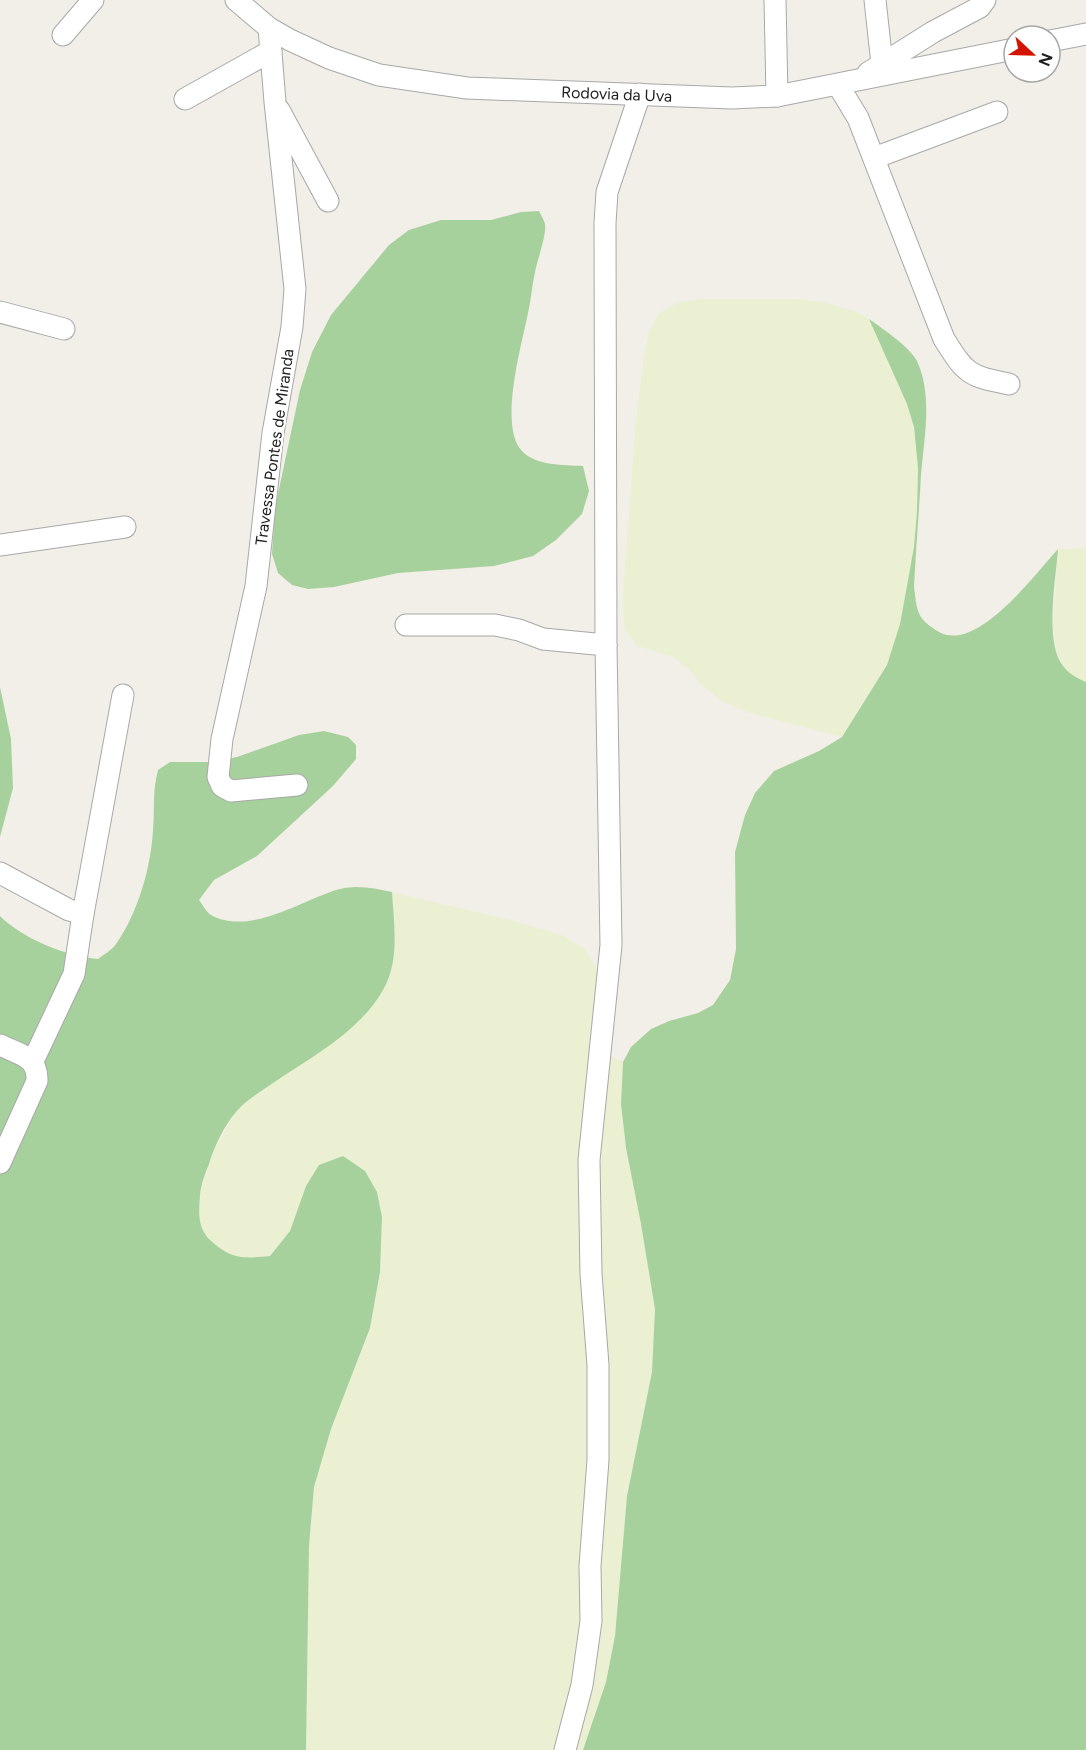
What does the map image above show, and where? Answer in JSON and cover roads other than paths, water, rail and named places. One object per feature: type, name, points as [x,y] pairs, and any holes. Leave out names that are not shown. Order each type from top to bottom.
[{"type":"street","points":[[63,35],[93,0]]},
{"type":"street","name":"Rodovia da Uva","points":[[236,0],[269,28],[312,52],[365,71],[396,78],[467,88],[732,98],[777,96],[1002,51]]},
{"type":"street","points":[[775,0],[777,96]]},
{"type":"street","points":[[875,0],[882,64]]},
{"type":"street","points":[[985,0],[980,7],[845,84],[944,339],[961,366],[979,378],[1009,384]]},
{"type":"street","name":"Travessa Pontes de Miranda","points":[[269,28],[274,102],[295,289],[292,327],[273,433],[256,586],[222,739],[218,777],[222,786],[231,791],[297,785]]},
{"type":"street","points":[[1062,39],[1086,34]]},
{"type":"street","points":[[185,99],[271,51]]},
{"type":"street","points":[[565,1750],[582,1685],[591,1621],[590,1566],[598,1460],[598,1365],[591,1274],[589,1160],[611,945],[606,645],[605,223],[608,192],[640,94]]},
{"type":"street","points":[[274,102],[328,201]]},
{"type":"street","points":[[874,158],[997,112]]},
{"type":"street","points":[[0,312],[64,329]]},
{"type":"street","points":[[0,545],[126,527]]},
{"type":"street","points":[[406,625],[495,625],[519,630],[543,639],[606,645]]},
{"type":"street","points":[[33,1061],[74,974],[123,695]]},
{"type":"street","points":[[0,873],[69,910],[83,914]]},
{"type":"street","points":[[0,1046],[33,1061],[38,1071],[37,1081],[0,1163]]}]
